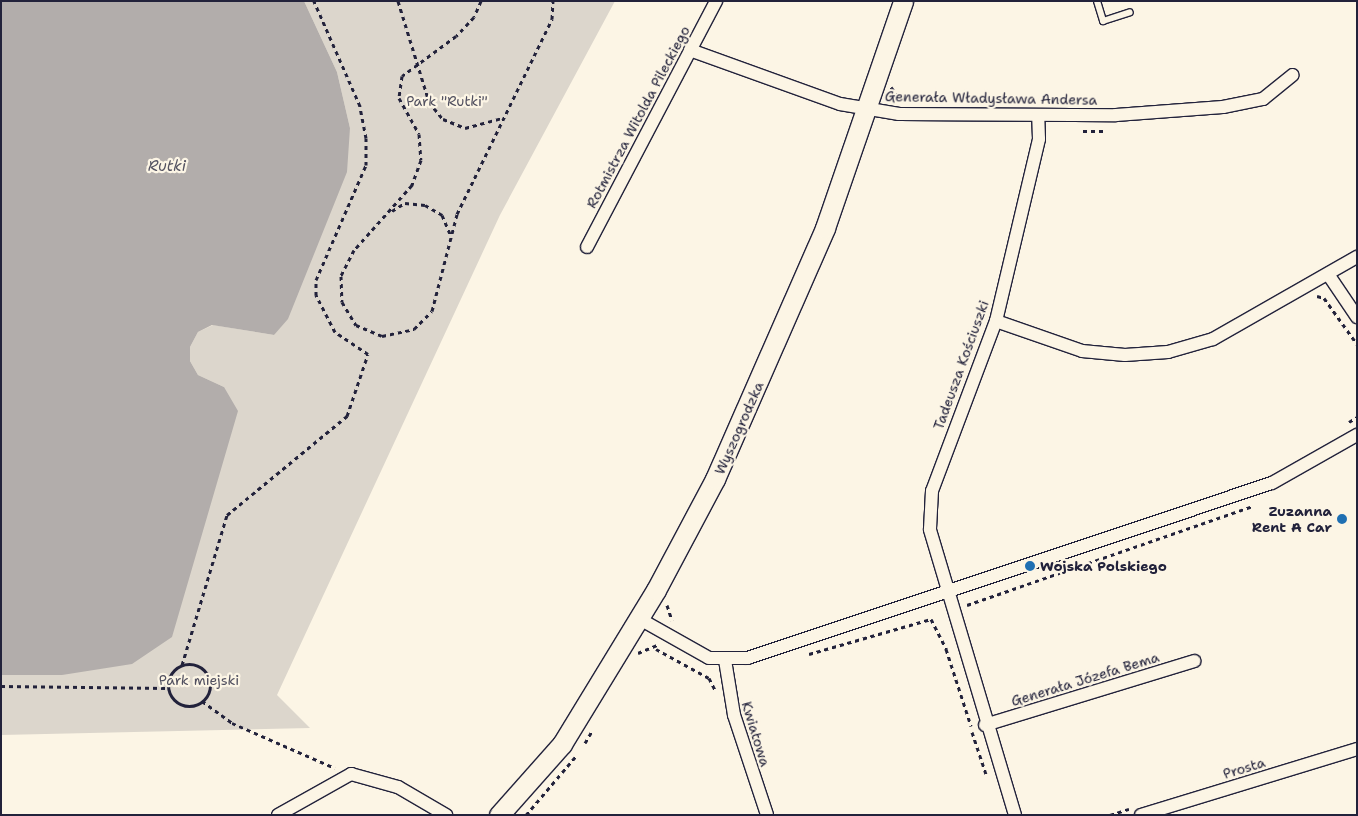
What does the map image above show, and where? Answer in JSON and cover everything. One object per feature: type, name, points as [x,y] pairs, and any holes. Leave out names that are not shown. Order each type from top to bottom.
[{"type":"main road","name":"Wyszogrodzka","points":[[500,815],[562,744],[638,618],[715,479],[756,390],[825,228],[903,1]]},
{"type":"street","name":"Rotmistrza Witolda Pileckiego","points":[[587,247],[716,1]]},
{"type":"street","name":"Generała Władysława Andersa","points":[[690,50],[867,110],[1038,115],[1116,115],[1223,107],[1263,99],[1293,75]]},
{"type":"street","name":"Tadeusza Kościuszki","points":[[1015,815],[985,725],[946,595],[930,529],[932,491],[996,321],[1039,139],[1038,115]]},
{"type":"street","points":[[996,321],[1082,351],[1125,356],[1168,352],[1213,339],[1357,257]]},
{"type":"street","points":[[1328,274],[1357,316]]},
{"type":"street","points":[[638,618],[693,652],[725,660],[789,647],[946,595],[1272,482],[1357,435]]},
{"type":"street","name":"Kwiatowa","points":[[725,660],[734,715],[767,815]]},
{"type":"street","name":"Generała Józefa Bema","points":[[985,725],[1194,661]]},
{"type":"street","name":"Prosta","points":[[1141,815],[1357,749]]},
{"type":"street","points":[[278,815],[351,774],[398,787],[446,815]]},
{"type":"lane","points":[[1097,1],[1103,21],[1130,12]]},
{"type":"path","points":[[168,688],[171,674],[182,664],[227,515],[347,416],[368,354],[335,332],[316,295],[316,280],[366,165],[366,138],[360,106],[314,1]]},
{"type":"path","points":[[398,1],[419,60],[429,102],[443,119],[465,128],[484,126],[504,118]]},
{"type":"path","points":[[479,2],[474,17],[456,36],[419,60],[402,76],[399,98],[419,134],[421,160],[412,185],[354,250],[341,276],[342,302],[356,325],[382,336],[414,329],[432,310],[457,214],[552,19],[553,1]]},
{"type":"path","points":[[389,212],[405,203],[426,205],[442,215],[451,238]]},
{"type":"path","points":[[1307,298],[1324,298],[1357,344]]},
{"type":"path","points":[[963,612],[969,602],[1264,502]]},
{"type":"path","points":[[673,620],[680,625]]},
{"type":"path","points":[[804,655],[920,620],[936,622],[988,780]]},
{"type":"path","points":[[656,648],[709,678],[718,696]]},
{"type":"path","points":[[182,664],[195,664],[206,672],[210,690],[202,702]]},
{"type":"path","points":[[1,686],[168,688]]},
{"type":"path","points":[[168,688],[181,704],[202,702],[232,723],[351,774]]},
{"type":"green space","name":"Park \"Rutki\"","points":[[304,1],[615,1],[500,215],[277,695],[310,728],[1,735],[1,675],[62,675],[224,387],[198,375],[190,361],[190,347],[198,332],[213,325],[274,335],[350,128],[337,72]]},
{"type":"water","name":"Rutki","points":[[1,1],[304,1],[337,72],[350,128],[347,172],[288,319],[274,335],[212,325],[198,332],[190,347],[190,361],[198,375],[224,387],[238,411],[172,637],[132,664],[62,675],[1,675]]},
{"type":"place","name":"Zuzanna Rent A Car","points":[[1342,519]]},
{"type":"place","name":"Wojska Polskiego","points":[[1030,566]]},
{"type":"park label","name":"Park miejski","points":[[199,680]]}]
